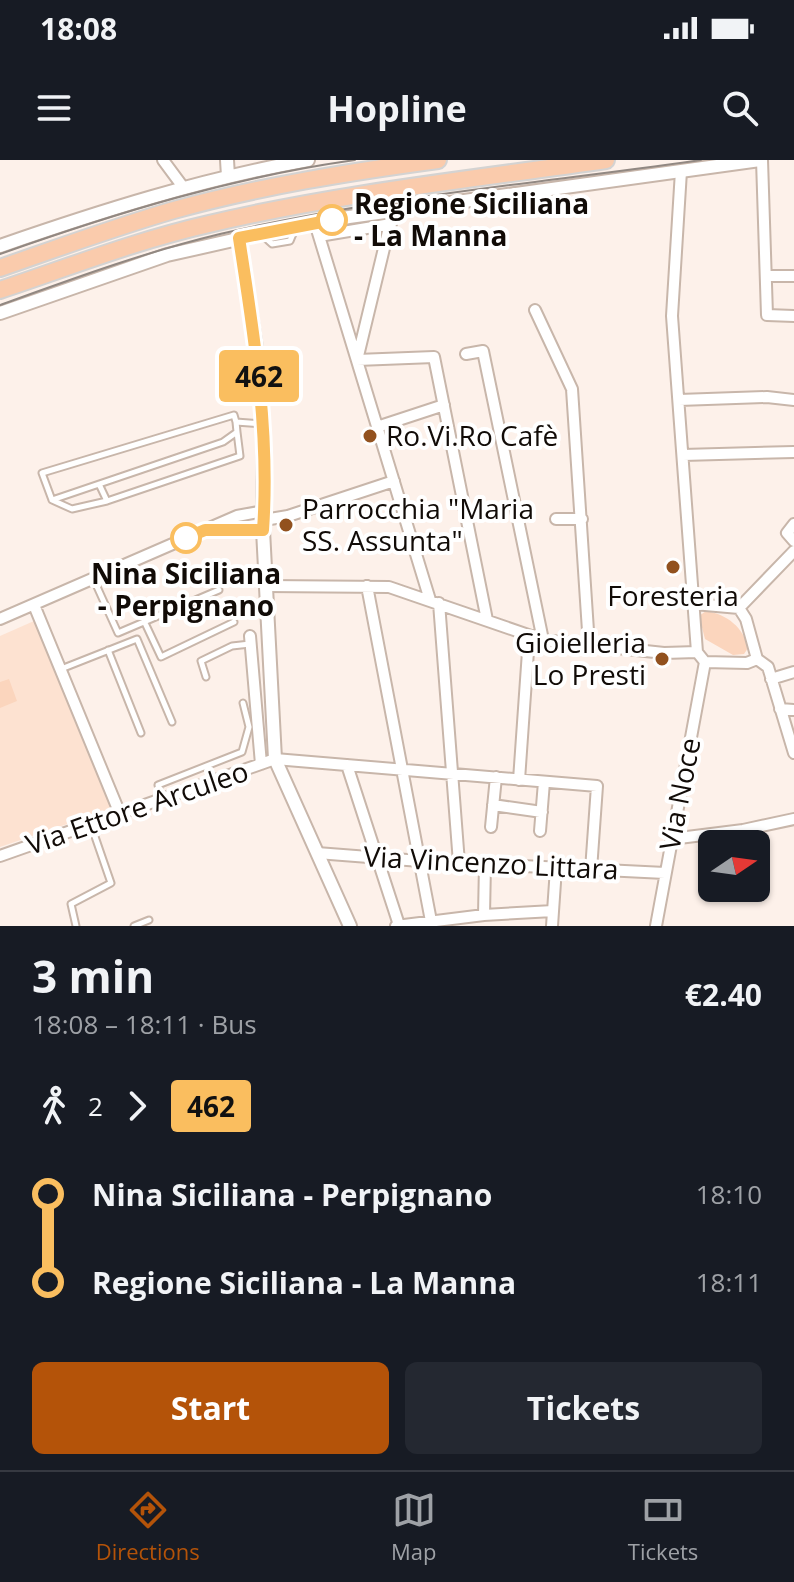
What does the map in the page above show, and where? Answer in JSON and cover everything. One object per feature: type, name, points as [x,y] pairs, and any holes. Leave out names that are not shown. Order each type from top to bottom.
[{"type":"main road","points":[[0,268],[126,225],[221,199],[318,178],[438,160]]},
{"type":"main road","points":[[0,290],[155,238],[261,212],[321,200],[606,160]]},
{"type":"street","points":[[163,160],[183,187]]},
{"type":"street","points":[[227,160],[228,176]]},
{"type":"street","points":[[0,246],[183,187],[308,160]]},
{"type":"street","points":[[0,313],[167,255],[239,238],[296,227],[317,229],[392,218],[761,160],[767,315],[794,316]]},
{"type":"street","points":[[681,171],[672,316],[697,652],[705,662],[747,663],[757,659]]},
{"type":"street","points":[[357,360],[392,218]]},
{"type":"street","points":[[317,229],[434,602],[459,863]]},
{"type":"street","points":[[239,238],[257,354],[262,424],[263,520],[275,759],[350,926]]},
{"type":"street","points":[[766,276],[794,276]]},
{"type":"street","points":[[535,310],[572,389],[589,646]]},
{"type":"street","points":[[466,354],[483,351],[543,640]]},
{"type":"street","points":[[357,360],[434,357],[487,620]]},
{"type":"street","points":[[679,400],[767,397],[794,400]]},
{"type":"street","points":[[377,427],[444,405]]},
{"type":"street","points":[[683,455],[794,452]]},
{"type":"street","points":[[205,530],[288,516],[394,481]]},
{"type":"street","points":[[0,619],[205,530],[220,518],[237,516],[263,520]]},
{"type":"street","points":[[556,519],[582,519]]},
{"type":"street","points":[[794,524],[787,533],[794,541]]},
{"type":"street","points":[[739,608],[794,551]]},
{"type":"street","points":[[266,586],[389,587],[543,640],[664,653],[697,652]]},
{"type":"street","points":[[367,586],[431,921]]},
{"type":"street","points":[[694,604],[739,608],[751,633],[757,659],[768,667],[794,753]]},
{"type":"street","points":[[34,605],[120,814]]},
{"type":"street","points":[[519,780],[529,637]]},
{"type":"street","points":[[251,640],[261,764]]},
{"type":"street","name":"Via Noce","points":[[656,926],[705,662]]},
{"type":"street","points":[[771,679],[794,672]]},
{"type":"street","points":[[780,709],[794,710]]},
{"type":"street","points":[[275,759],[597,786],[591,870]]},
{"type":"street","name":"Via Ettore Arculeo","points":[[0,856],[275,759]]},
{"type":"street","points":[[347,765],[379,857],[396,926],[484,915],[553,911]]},
{"type":"street","points":[[491,827],[496,777]]},
{"type":"street","points":[[540,831],[544,782]]},
{"type":"street","points":[[493,805],[542,812]]},
{"type":"street","points":[[671,839],[743,830],[794,819]]},
{"type":"street","name":"Via Vincenzo Littara","points":[[317,853],[665,873]]},
{"type":"street","points":[[484,915],[485,864]]},
{"type":"street","points":[[552,926],[556,868]]},
{"type":"lane","points":[[234,415],[237,432],[240,456],[107,501],[72,509],[52,500],[42,473],[234,415]]},
{"type":"lane","points":[[236,422],[262,424]]},
{"type":"lane","points":[[52,500],[223,442],[237,432]]},
{"type":"lane","points":[[99,484],[107,501]]},
{"type":"lane","points":[[94,580],[118,633],[219,590]]},
{"type":"lane","points":[[145,623],[161,657],[234,622]]},
{"type":"lane","points":[[60,669],[137,639],[172,722]]},
{"type":"lane","points":[[206,677],[201,661],[251,640]]},
{"type":"lane","points":[[108,650],[141,733]]},
{"type":"lane","points":[[161,799],[158,785],[242,752],[249,727],[243,703]]},
{"type":"lane","points":[[76,926],[71,904],[111,883],[91,824]]},
{"type":"lane","points":[[134,926],[149,920]]},
{"type":"shaded area","points":[[706,611],[721,615],[738,628],[748,648],[744,654],[733,655],[705,639],[699,616]]},
{"type":"shaded area","points":[[34,621],[111,809],[0,847],[0,636]]},
{"type":"shaded area","points":[[9,679],[17,701],[0,708],[0,682]]},
{"type":"tram line","points":[[0,254],[87,224],[220,186],[355,160]]},
{"type":"tram line","points":[[0,305],[164,249],[279,221],[399,200],[701,160]]},
{"type":"bus line","name":"462","points":[[186,538],[205,530],[263,530],[264,442],[257,354],[239,238],[332,220]]},
{"type":"place","name":"Regione Siciliana - La Manna","points":[[332,220]]},
{"type":"place","name":"Ro.Vi.Ro Cafè","points":[[370,436]]},
{"type":"place","name":"Parrocchia \"Maria SS. Assunta\"","points":[[286,525]]},
{"type":"place","name":"Nina Siciliana - Perpignano","points":[[186,538]]},
{"type":"place","name":"Foresteria","points":[[673,567]]},
{"type":"place","name":"Gioielleria Lo Presti","points":[[662,659]]}]
